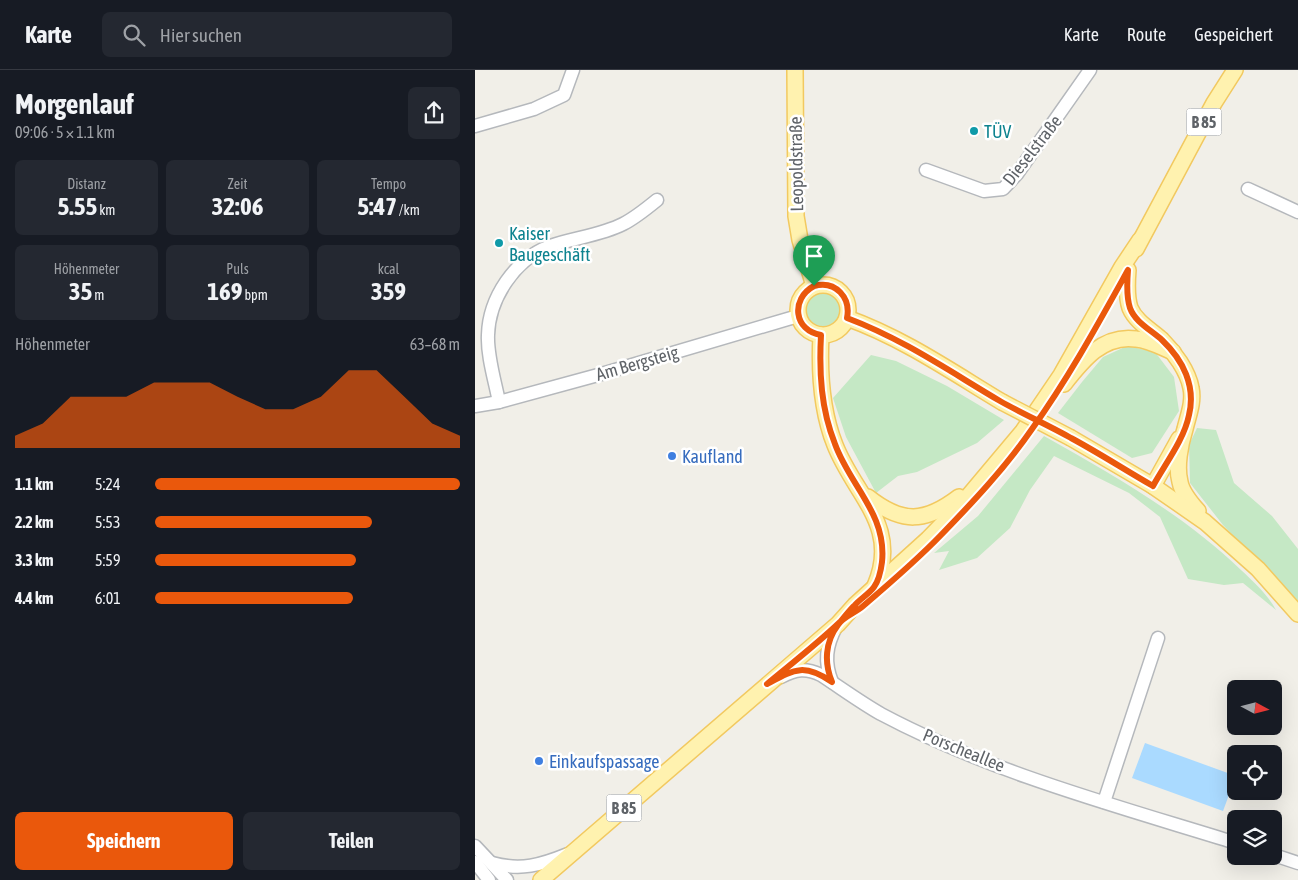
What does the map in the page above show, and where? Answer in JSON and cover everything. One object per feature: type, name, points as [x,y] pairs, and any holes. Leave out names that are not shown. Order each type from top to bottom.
[{"type":"main road","name":"Leopoldstraße","points":[[795,70],[796,216],[800,240],[814,286]]},
{"type":"main road","name":"B 85","points":[[840,622],[855,605],[928,539],[960,506],[1023,431],[1061,375],[1122,267],[1140,240],[1214,103],[1235,70]]},
{"type":"main road","name":"B 85","points":[[541,880],[767,684],[840,622],[860,608],[932,545],[987,488],[1056,395],[1128,270],[1140,240]]},
{"type":"main road","points":[[1128,270],[1127,297],[1131,309],[1139,321],[1173,352],[1187,375],[1191,388],[1189,415],[1184,431],[1179,469],[1180,482],[1191,503],[1205,522]]},
{"type":"main road","points":[[814,286],[832,286],[845,297],[848,305],[847,318],[841,328],[833,333],[821,335],[810,332],[803,326],[798,316],[799,302],[802,295],[814,286]]},
{"type":"main road","points":[[847,318],[899,340],[1002,402],[1071,438],[1153,486],[1205,522],[1258,569],[1298,614]]},
{"type":"main road","points":[[821,335],[820,378],[827,419],[845,468],[872,510],[882,536],[881,568],[874,587]]},
{"type":"main road","points":[[1056,395],[1087,357],[1099,347],[1113,340],[1137,339],[1173,352]]},
{"type":"main road","points":[[1153,486],[1184,431]]},
{"type":"main road","points":[[859,490],[891,513],[907,517],[930,515],[952,502],[990,471]]},
{"type":"street","points":[[475,126],[535,110],[564,95],[573,70]]},
{"type":"street","name":"Dieselstraße","points":[[926,170],[984,190],[1003,189],[1017,174],[1090,70]]},
{"type":"street","points":[[1248,189],[1298,212]]},
{"type":"street","points":[[499,402],[487,336],[490,319],[505,283],[517,268],[530,257],[548,247],[622,225],[657,200]]},
{"type":"street","name":"Am Bergsteig","points":[[475,406],[499,402],[598,375],[798,316]]},
{"type":"street","points":[[832,682],[827,671],[827,650],[840,622]]},
{"type":"street","points":[[1104,802],[1157,638]]},
{"type":"street","name":"Porscheallee","points":[[767,684],[793,670],[811,670],[881,714],[939,741],[1021,774],[1227,840]]},
{"type":"street","points":[[475,846],[507,880]]},
{"type":"street","points":[[492,863],[506,867],[532,866],[573,852]]},
{"type":"street","points":[[1282,858],[1298,863]]},
{"type":"street","points":[[475,862],[480,880]]},
{"type":"street","points":[[475,862],[489,880]]},
{"type":"green space","points":[[824,292],[831,293],[837,298],[842,304],[842,318],[837,324],[831,329],[824,330],[817,329],[811,324],[806,318],[805,311],[806,304],[811,298],[817,293]]},
{"type":"green space","points":[[1127,346],[1155,352],[1174,377],[1179,411],[1152,453],[1132,458],[1058,413],[1103,357]]},
{"type":"green space","points":[[871,355],[896,361],[947,386],[1004,420],[977,443],[917,472],[898,476],[876,493],[846,437],[833,398]]},
{"type":"green space","points":[[1197,428],[1216,430],[1234,483],[1272,516],[1298,549],[1298,605],[1223,525],[1190,483],[1189,445]]},
{"type":"green space","points":[[1044,436],[1122,481],[1196,531],[1251,579],[1276,610],[1243,583],[1224,585],[1188,579],[1160,517],[1129,493],[1054,456],[1030,490],[1010,528],[977,558],[939,570],[949,551],[934,553],[978,516]]},
{"type":"water","points":[[1145,743],[1227,773],[1227,800],[1223,811],[1132,778]]},
{"type":"place","name":"TÜV","points":[[974,131]]},
{"type":"place","name":"Kaiser Baugeschäft","points":[[499,243]]},
{"type":"place","name":"Kaufland","points":[[672,456]]},
{"type":"place","name":"Einkaufspassage","points":[[539,761]]},
{"type":"route","points":[[814,286],[802,295],[799,302],[798,316],[800,322],[810,332],[821,335],[820,378],[827,419],[845,468],[872,510],[878,523],[883,548],[881,568],[874,587],[842,620],[767,684],[793,670],[802,669],[811,670],[832,682],[827,671],[827,650],[838,624],[860,608],[932,545],[987,488],[1031,431],[1056,395],[1128,270],[1127,297],[1131,309],[1139,321],[1173,352],[1187,375],[1192,400],[1184,431],[1153,486],[1071,438],[1037,420],[1002,402],[899,340],[847,318],[848,305],[845,297],[839,291],[832,286],[814,286]]}]
